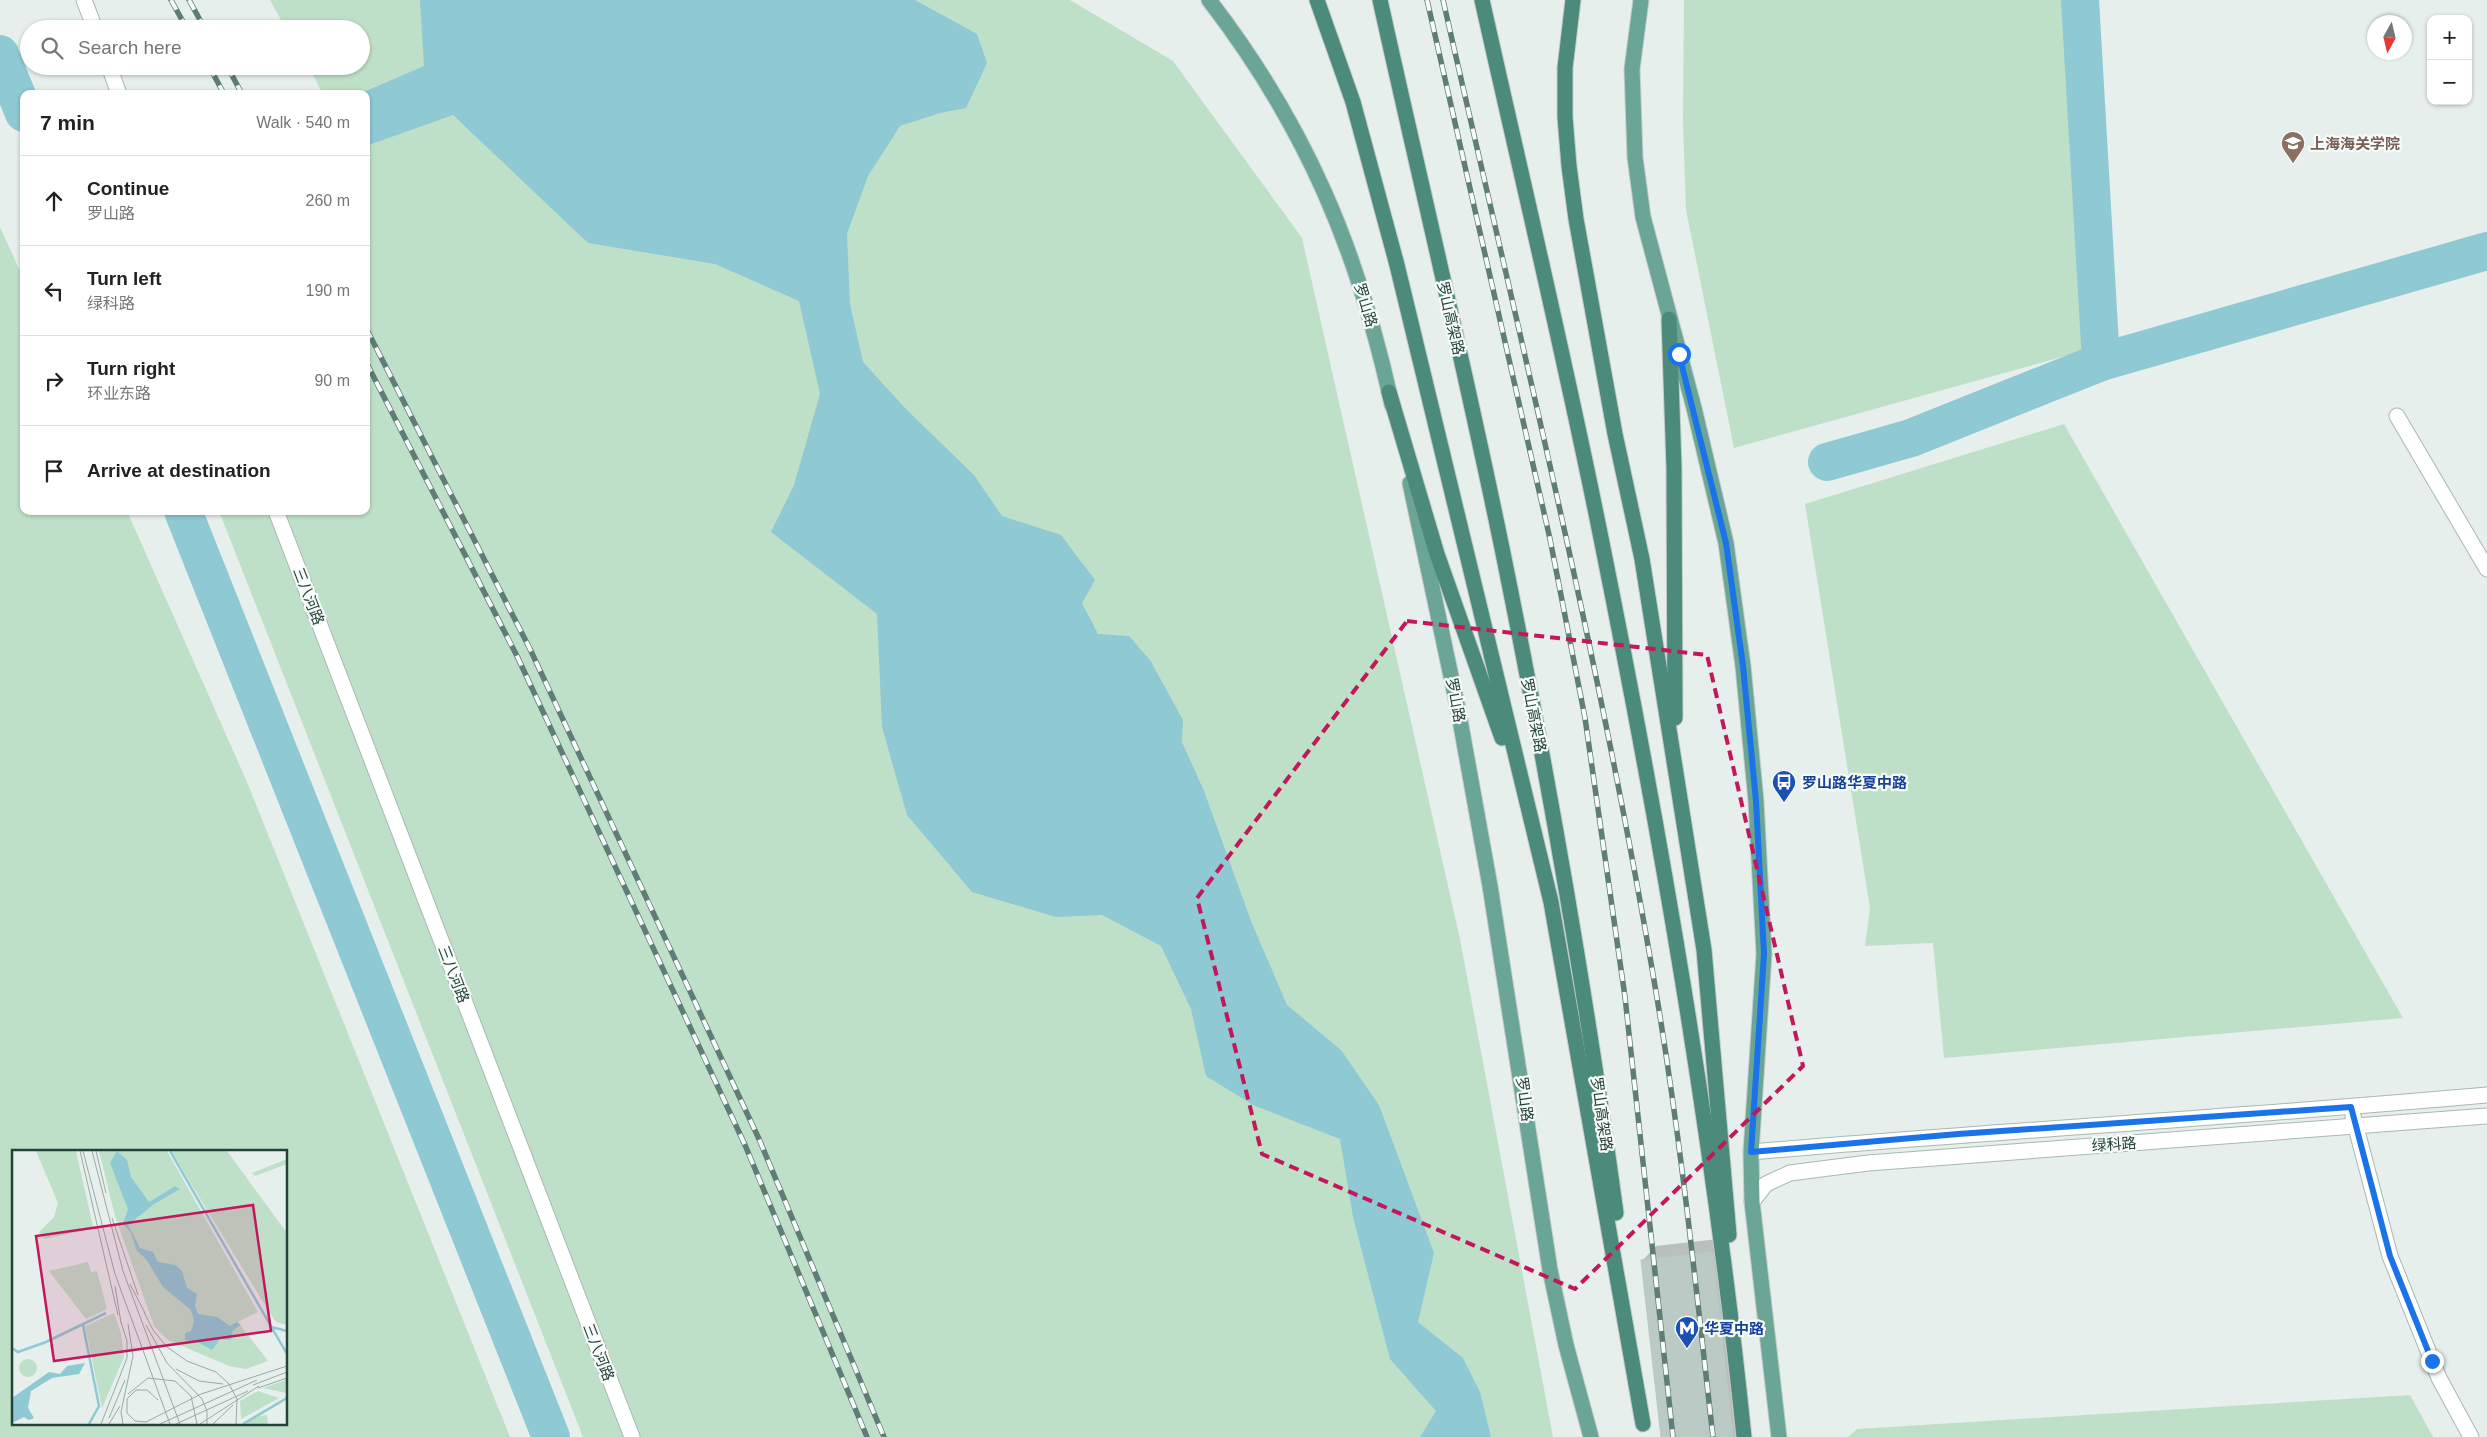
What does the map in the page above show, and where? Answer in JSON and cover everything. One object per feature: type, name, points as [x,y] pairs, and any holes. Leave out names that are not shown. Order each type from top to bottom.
[{"type":"highway","points":[[1317,0],[1331,36],[1367,154],[1428,390],[1551,902],[1644,1430]]},
{"type":"highway","name":"罗山高架路","points":[[1380,0],[1503,555],[1542,755],[1597,1073],[1644,1430]]},
{"type":"highway","points":[[1482,0],[1601,534],[1667,880],[1696,1058],[1742,1415]]},
{"type":"highway","points":[[1573,0],[1565,68],[1565,117],[1571,184],[1615,434],[1642,559],[1704,950],[1721,1127],[1744,1437]]},
{"type":"highway","points":[[1669,319],[1674,468],[1675,719],[1684,826]]},
{"type":"highway","points":[[1390,392],[1437,554],[1500,730],[1551,902]]},
{"type":"main road","name":"罗山路","points":[[1209,0],[1272,88],[1300,138],[1324,189],[1346,242],[1370,317],[1390,392],[1462,729],[1518,1056],[1550,1270],[1566,1345],[1591,1437]]},
{"type":"main road","points":[[1640,0],[1632,69],[1635,157],[1644,217],[1669,319],[1694,408],[1726,543],[1743,666],[1761,864],[1764,954],[1751,1152],[1752,1202],[1779,1437]]},
{"type":"street","points":[[84,0],[91,20]]},
{"type":"street","points":[[112,75],[118,90]]},
{"type":"street","points":[[2397,416],[2487,569]]},
{"type":"street","name":"三八河路","points":[[278,515],[632,1437]]},
{"type":"street","name":"绿科路","points":[[1751,1152],[1958,1134],[2351,1107],[2487,1095]]},
{"type":"street","points":[[2351,1107],[2390,1256],[2439,1378],[2471,1437]]},
{"type":"street","name":"绿科路","points":[[1752,1202],[1766,1184],[1790,1173],[1868,1163],[2487,1116]]},
{"type":"highlighted area","points":[[1407,621],[1707,655],[1803,1066],[1575,1289],[1262,1154],[1197,898]]},
{"type":"green space","points":[[270,0],[1070,0],[1173,61],[1302,238],[1460,939],[1553,1437],[583,1437],[221,515],[370,515],[370,90],[321,90],[313,75],[370,75],[370,20],[281,20]]},
{"type":"green space","points":[[1684,0],[2062,0],[2087,350],[1734,448],[1686,210],[1683,122]]},
{"type":"green space","points":[[0,227],[20,271],[20,515],[129,515],[247,782],[510,1437],[0,1437]]},
{"type":"green space","points":[[2064,424],[2403,1018],[1944,1058],[1933,943],[1865,946],[1870,908],[1805,504]]},
{"type":"green space","points":[[2410,1395],[2433,1437],[1848,1437],[1857,1429]]},
{"type":"water","points":[[420,0],[915,0],[977,34],[987,63],[966,108],[940,113],[900,126],[868,176],[847,234],[850,304],[863,362],[906,409],[974,475],[1002,516],[1061,535],[1095,580],[1082,603],[1098,634],[1129,636],[1150,660],[1183,720],[1182,742],[1204,791],[1251,921],[1287,1005],[1341,1050],[1379,1105],[1434,1253],[1418,1322],[1463,1358],[1480,1392],[1491,1437],[1420,1437],[1436,1411],[1390,1359],[1353,1217],[1340,1139],[1253,1105],[1206,1076],[1191,1009],[1161,946],[1102,915],[1056,917],[972,892],[907,815],[882,727],[877,614],[771,532],[794,485],[820,394],[799,301],[715,264],[588,243],[453,115],[370,145],[370,90],[368,90],[424,66]]},
{"type":"building","name":"华夏中路","points":[[1713,1252],[1733,1437],[1661,1437],[1641,1260]]},
{"type":"waterway","points":[[2080,0],[2101,362]]},
{"type":"waterway","points":[[0,54],[20,103]]},
{"type":"waterway","points":[[1827,462],[1911,438],[2101,362],[2487,251]]},
{"type":"waterway","points":[[185,515],[551,1437]]},
{"type":"railway","points":[[171,0],[182,20]]},
{"type":"railway","points":[[189,0],[200,20]]},
{"type":"railway","points":[[1427,0],[1550,539],[1585,718],[1625,997],[1673,1437]]},
{"type":"railway","points":[[1443,0],[1557,495],[1610,743],[1634,867],[1673,1103],[1713,1437]]},
{"type":"railway","points":[[214,75],[222,90]]},
{"type":"railway","points":[[232,75],[240,90]]},
{"type":"railway","points":[[370,336],[530,649],[759,1139],[884,1437]]},
{"type":"railway","points":[[370,370],[517,656],[745,1145],[867,1437]]},
{"type":"place","name":"上海海关学院","points":[[2293,164]]},
{"type":"place","name":"罗山路华夏中路","points":[[1784,803]]},
{"type":"place","name":"华夏中路","points":[[1687,1349]]},
{"type":"route","points":[[1679,354],[1694,408],[1726,543],[1743,666],[1756,801],[1761,864],[1764,954],[1751,1152],[1958,1134],[2351,1107],[2390,1256],[2432,1361]]}]
